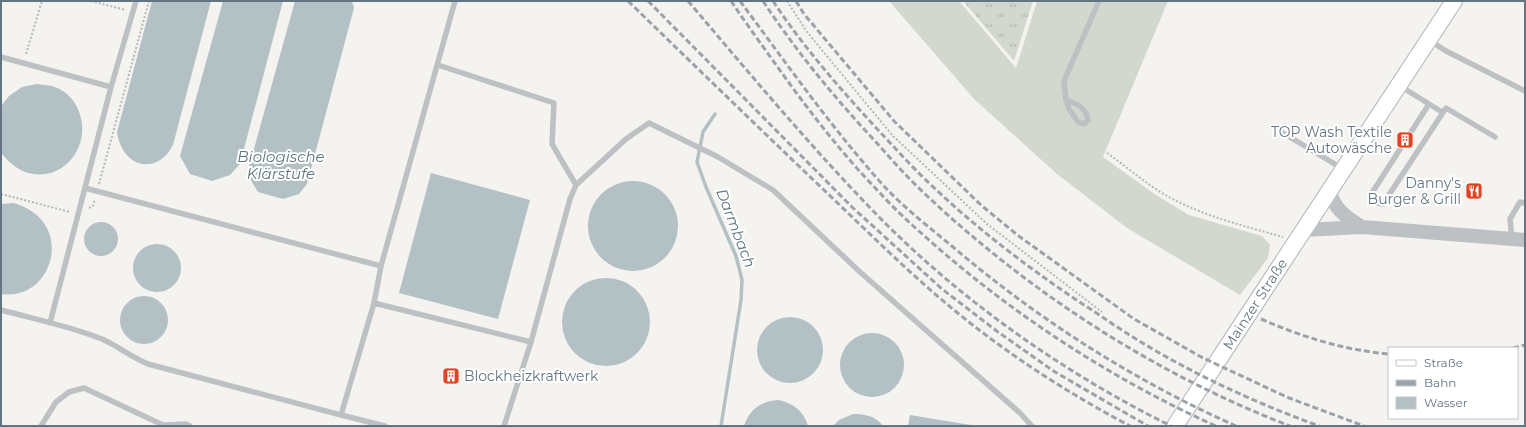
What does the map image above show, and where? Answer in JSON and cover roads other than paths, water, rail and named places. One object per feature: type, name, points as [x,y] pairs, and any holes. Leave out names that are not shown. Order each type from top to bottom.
[{"type":"main road","name":"Mainzer Straße","points":[[1176,426],[1454,1]]},
{"type":"street","points":[[1330,189],[1336,206],[1346,217],[1362,228]]},
{"type":"street","points":[[1300,236],[1362,228],[1519,240]]},
{"type":"lane","points":[[50,323],[111,87],[136,1]]},
{"type":"lane","points":[[341,415],[374,303],[381,266],[455,1]]},
{"type":"lane","points":[[1066,100],[1079,105],[1087,113],[1088,120],[1084,124],[1078,122],[1069,109],[1066,100],[1064,81],[1099,1]]},
{"type":"lane","points":[[1429,40],[1446,51],[1525,91]]},
{"type":"lane","points":[[1,57],[111,87]]},
{"type":"lane","points":[[438,65],[554,103],[552,144],[576,185]]},
{"type":"lane","points":[[1399,86],[1442,112]]},
{"type":"lane","points":[[1429,104],[1370,196],[1374,203],[1383,204],[1446,108],[1495,137]]},
{"type":"lane","points":[[504,426],[531,342],[570,199],[576,185],[626,139],[649,123],[718,157],[773,190],[860,272],[1020,413],[1032,426]]},
{"type":"lane","points":[[1283,134],[1343,169]]},
{"type":"lane","points":[[85,188],[381,266]]},
{"type":"lane","points":[[1519,240],[1510,220],[1520,202],[1525,203]]},
{"type":"lane","points":[[374,303],[531,342]]},
{"type":"lane","points":[[1,310],[103,339],[136,359],[148,364],[385,426]]},
{"type":"lane","points":[[41,426],[56,402],[69,392],[84,388],[163,424],[186,424],[190,426]]},
{"type":"water","points":[[152,1],[211,1],[173,145],[166,155],[158,161],[149,164],[140,164],[132,160],[125,153],[120,144],[117,132]]},
{"type":"water","name":"Biologische Klärstufe","points":[[223,1],[283,1],[240,164],[230,175],[212,181],[190,174],[180,156]]},
{"type":"water","name":"Biologische Klärstufe","points":[[295,1],[352,1],[354,8],[307,184],[299,194],[283,199],[258,192],[247,174]]},
{"type":"water","points":[[37,84],[56,87],[64,92],[70,97],[77,107],[82,121],[82,134],[79,147],[72,158],[63,167],[52,172],[39,174],[21,170],[12,164],[1,153],[1,106],[9,96],[22,87]]},
{"type":"water","points":[[431,173],[530,200],[498,319],[399,293]]},
{"type":"water","points":[[633,181],[642,182],[658,189],[670,201],[677,217],[677,235],[670,251],[658,263],[642,270],[633,271],[624,270],[608,263],[596,251],[589,235],[588,226],[589,217],[596,201],[608,189],[624,182]]},
{"type":"water","points":[[13,203],[33,212],[46,226],[51,241],[51,258],[45,273],[34,286],[19,293],[1,294],[1,204]]},
{"type":"water","points":[[101,222],[113,227],[118,239],[113,251],[101,256],[89,251],[84,239],[89,227]]},
{"type":"water","points":[[157,244],[166,246],[174,251],[179,259],[181,268],[179,277],[174,285],[166,290],[157,292],[148,290],[140,285],[135,277],[133,268],[135,259],[140,251],[148,246]]},
{"type":"water","points":[[597,278],[615,278],[631,285],[643,297],[650,313],[650,331],[643,347],[631,359],[615,366],[597,366],[581,359],[569,347],[562,331],[562,313],[569,297],[581,285]]},
{"type":"water","points":[[144,296],[153,298],[161,303],[166,311],[168,320],[166,329],[161,337],[153,342],[144,344],[135,342],[127,337],[122,329],[120,320],[122,311],[127,303],[135,298]]},
{"type":"water","points":[[790,317],[802,320],[813,327],[820,338],[823,350],[820,362],[813,373],[802,380],[790,383],[778,380],[767,373],[760,362],[757,350],[760,338],[767,327],[778,320]]},
{"type":"water","points":[[866,333],[878,333],[895,342],[902,353],[904,365],[902,377],[895,388],[878,397],[866,397],[854,392],[845,383],[840,371],[840,359],[845,347],[854,338]]},
{"type":"water","points":[[778,400],[797,408],[804,416],[808,426],[744,426],[749,415],[756,407],[766,402]]},
{"type":"water","points":[[853,414],[870,416],[883,426],[833,426],[839,420]]},
{"type":"water","points":[[910,415],[977,426],[908,426]]},
{"type":"waterway","name":"Darmbach","points":[[715,114],[703,132],[697,162],[706,187],[736,256],[742,280],[741,300],[721,426]]},
{"type":"railway","points":[[628,1],[886,250],[948,305],[1013,355],[1082,399],[1130,426]]},
{"type":"railway","points":[[648,1],[852,207],[942,289],[998,332],[1055,372],[1148,426]]},
{"type":"railway","points":[[688,1],[832,168],[915,252],[983,309],[1019,335],[1093,384],[1171,426]]},
{"type":"railway","points":[[731,1],[795,91],[836,144],[903,217],[945,254],[1008,304],[1074,349],[1144,390],[1216,426]]},
{"type":"railway","points":[[740,1],[845,140],[899,202],[986,274],[1053,324],[1088,347],[1160,389],[1236,426]]},
{"type":"railway","points":[[763,1],[816,73],[899,168],[965,230],[1007,265],[1096,328],[1143,356],[1191,382],[1290,426]]},
{"type":"railway","points":[[773,1],[797,36],[824,69],[898,151],[947,200],[1002,246],[1081,303],[1151,348],[1221,385],[1270,407],[1319,426]]},
{"type":"railway","points":[[796,1],[804,14],[894,121],[982,206],[1020,237],[1134,319],[1203,358],[1289,398],[1364,426]]},
{"type":"railway","points":[[1261,319],[1292,332],[1324,342],[1388,354]]},
{"type":"railway","points":[[1517,347],[1525,345]]},
{"type":"place","name":"TOP Wash Textile Autowäsche","points":[[1405,140]]},
{"type":"place","name":"Danny's Burger & Grill","points":[[1474,191]]},
{"type":"place","name":"Blockheizkraftwerk","points":[[451,376]]}]
